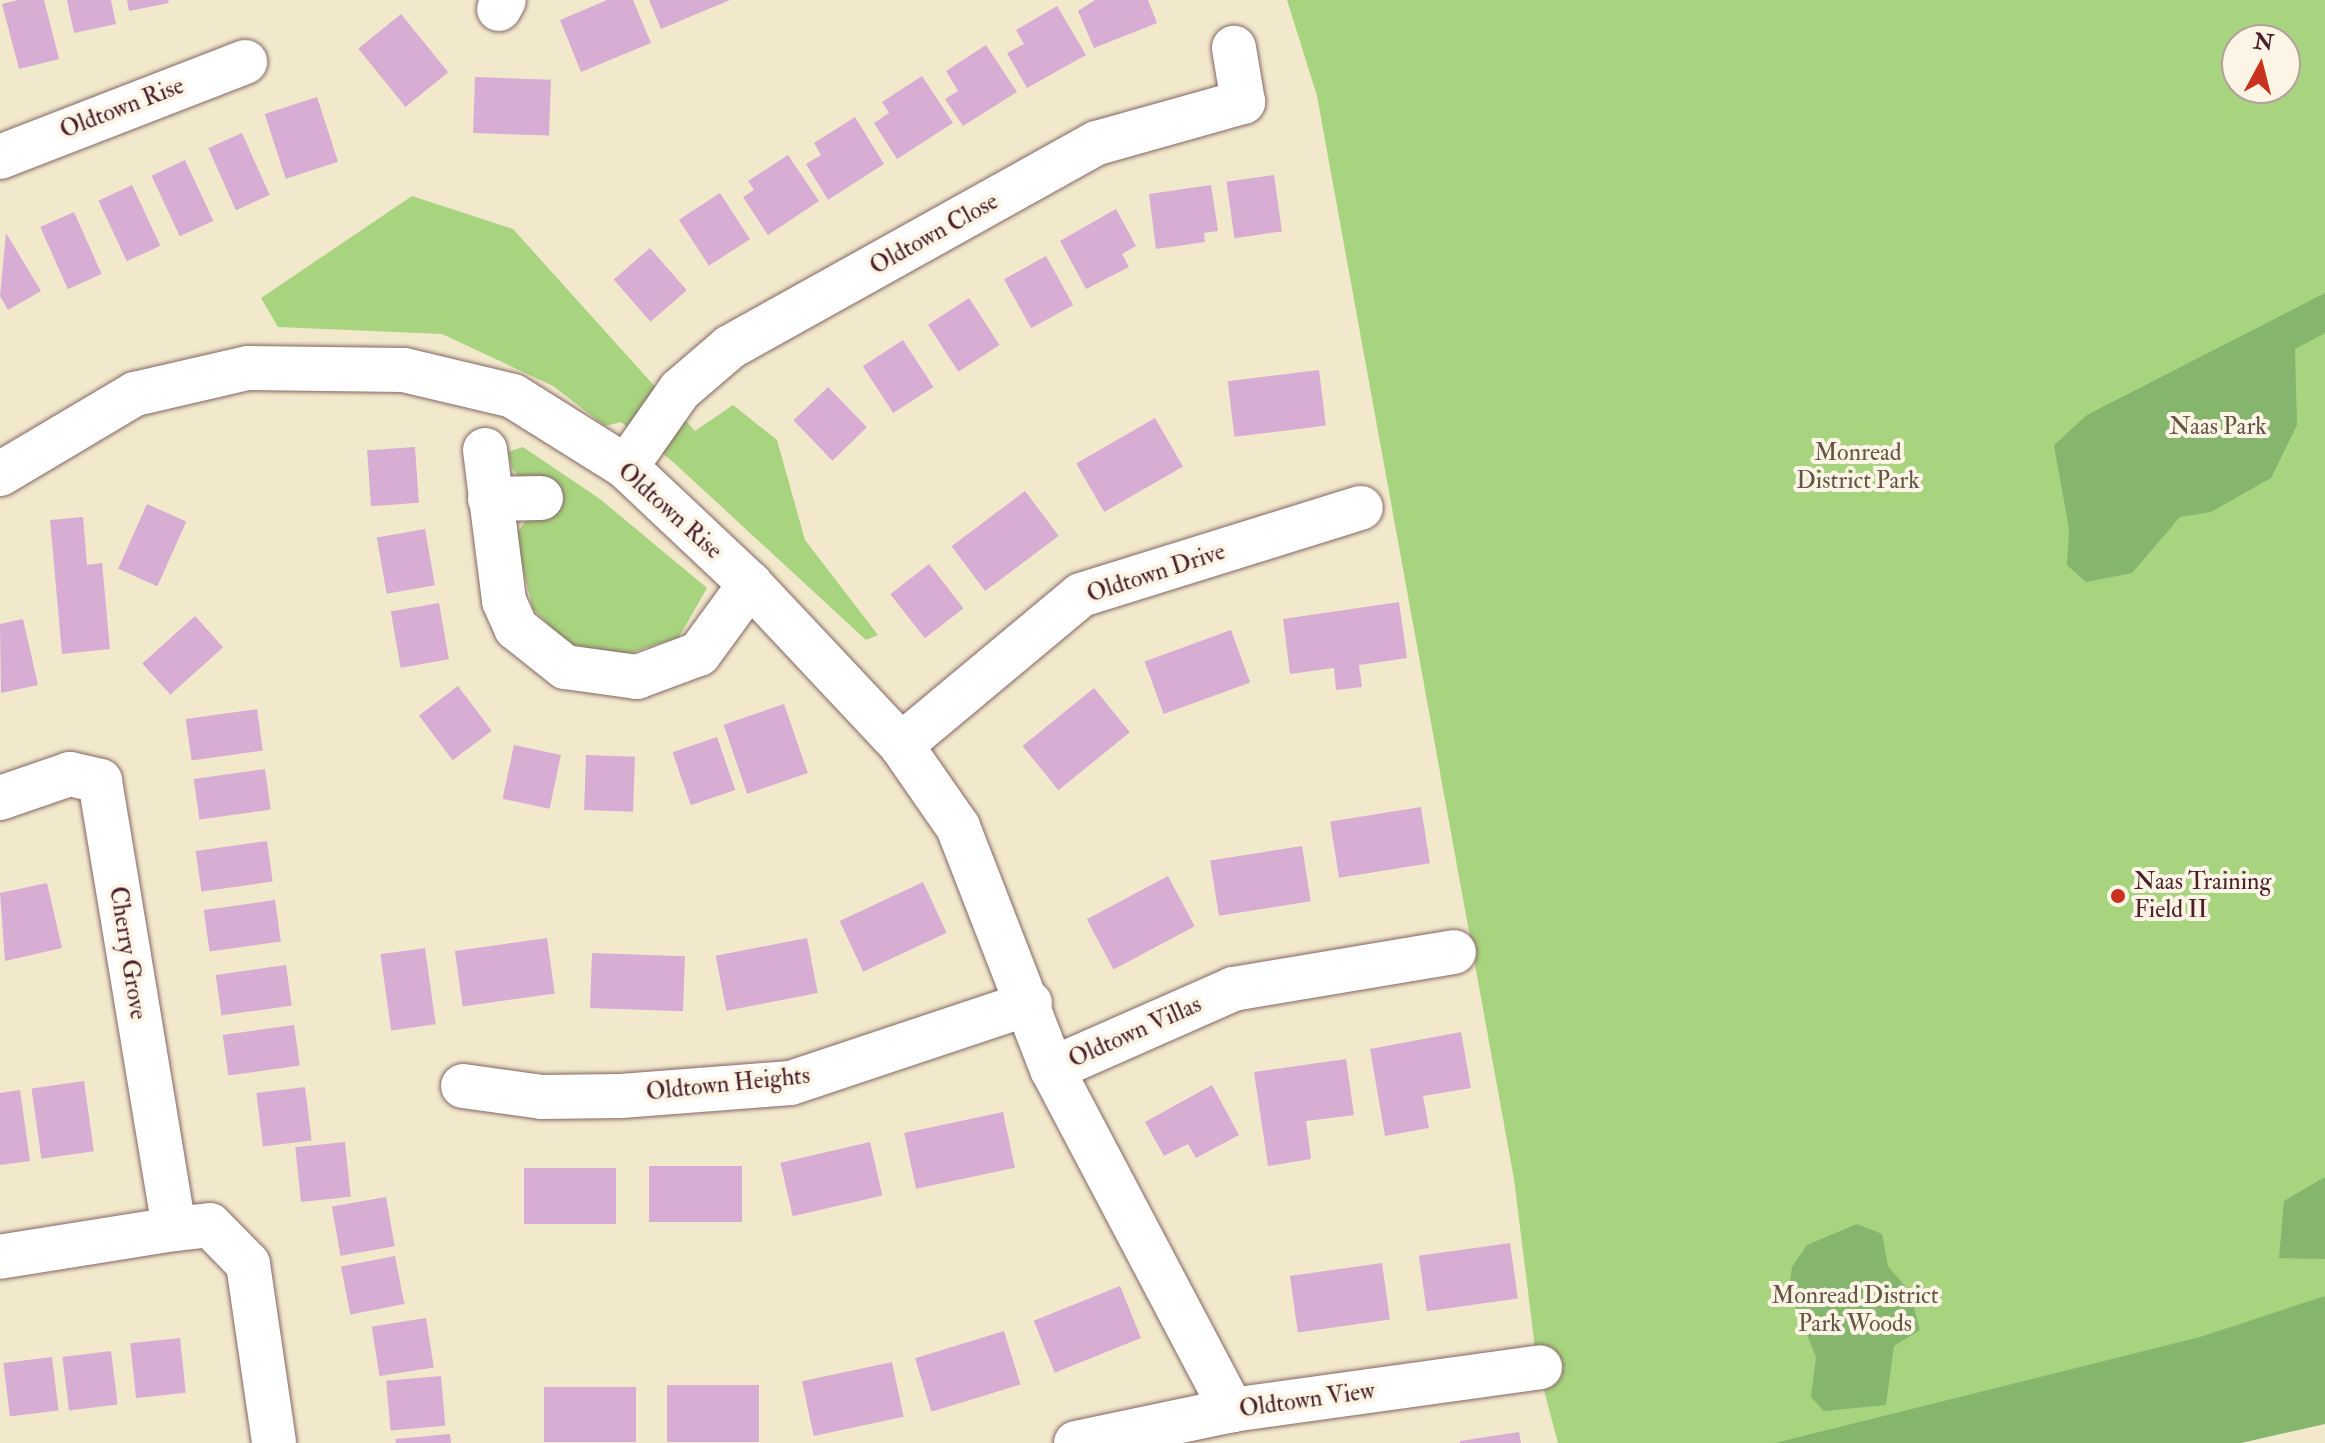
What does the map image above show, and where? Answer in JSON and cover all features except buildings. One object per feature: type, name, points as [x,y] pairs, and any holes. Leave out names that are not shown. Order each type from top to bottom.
[{"type":"street","name":"Oldtown Close","points":[[626,467],[680,390],[730,347],[1097,143],[1243,102],[1234,48]]},
{"type":"street","name":"Oldtown Rise","points":[[0,157],[245,62]]},
{"type":"street","name":"Oldtown Rise","points":[[0,474],[135,394],[248,368],[404,370],[513,396],[626,467],[750,584],[901,745],[958,827],[1030,1003],[1052,1069]]},
{"type":"street","points":[[485,450],[504,601],[516,628],[565,667],[637,677],[699,654],[750,584]]},
{"type":"street","points":[[490,499],[541,498]]},
{"type":"street","name":"Oldtown Drive","points":[[901,745],[1081,595],[1361,508]]},
{"type":"street","name":"Cherry Grove","points":[[0,798],[70,774],[100,781],[174,1229]]},
{"type":"street","name":"Oldtown Villas","points":[[1232,1410],[1052,1069],[1233,989],[1454,952]]},
{"type":"street","name":"Oldtown Heights","points":[[463,1086],[542,1097],[621,1096],[791,1083],[1030,1003]]},
{"type":"street","points":[[0,1257],[210,1225],[248,1264],[274,1443]]},
{"type":"street","name":"Oldtown View","points":[[1076,1443],[1232,1410],[1540,1367]]},
{"type":"green space","name":"Monread District Park","points":[[1287,0],[2325,0],[2325,1384],[2085,1443],[1558,1443],[1537,1364],[1514,1179],[1317,96]]},
{"type":"green space","points":[[412,196],[513,229],[695,431],[733,405],[777,440],[805,540],[878,635],[866,640],[672,461],[621,422],[605,426],[553,386],[442,334],[278,327],[261,298]]},
{"type":"green space","name":"Naas Park","points":[[2325,293],[2325,333],[2295,349],[2297,425],[2271,478],[2211,512],[2180,517],[2132,573],[2086,582],[2067,565],[2069,529],[2054,445],[2087,415]]},
{"type":"green space","points":[[523,447],[600,499],[707,588],[679,637],[621,656],[574,649],[533,609],[515,536],[526,520],[544,514],[512,468],[508,452]]},
{"type":"green space","points":[[2325,1177],[2325,1259],[2279,1258],[2284,1201]]},
{"type":"green space","name":"Monread District Park Woods","points":[[1857,1224],[1882,1234],[1888,1266],[1910,1292],[1920,1330],[1894,1346],[1886,1405],[1824,1411],[1811,1397],[1816,1357],[1789,1290],[1792,1267],[1807,1245]]},
{"type":"green space","name":"Monread District Park Woods","points":[[2325,1296],[2325,1424],[2241,1443],[1775,1443],[2200,1337]]},
{"type":"place","name":"Naas Training Field II","points":[[2118,896]]}]
